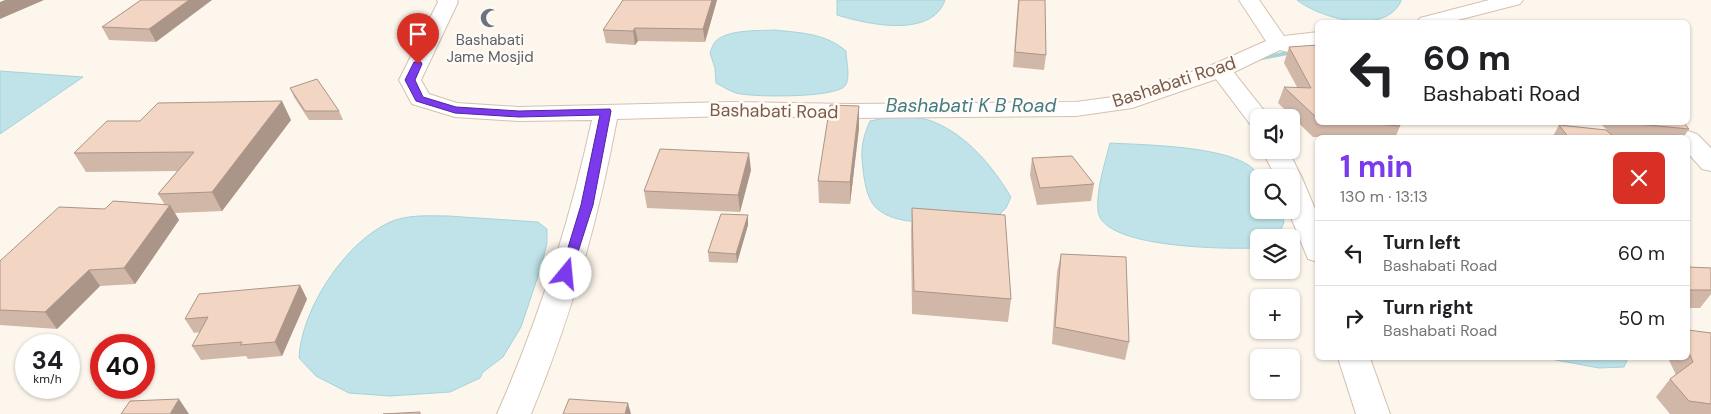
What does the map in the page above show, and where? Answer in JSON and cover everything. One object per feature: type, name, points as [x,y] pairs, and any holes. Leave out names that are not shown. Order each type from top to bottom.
[{"type":"street","name":"Bashabati Road","points":[[447,0],[448,2],[410,80],[420,99],[455,110],[519,114],[606,111],[1076,109],[1124,103],[1220,70],[1278,43],[1315,38]]},
{"type":"street","points":[[1249,0],[1278,43],[1315,50]]},
{"type":"street","points":[[1435,20],[1513,0]]},
{"type":"street","points":[[1220,70],[1252,109]]},
{"type":"street","points":[[514,414],[535,367],[587,205],[606,111]]},
{"type":"street","points":[[1674,125],[1684,135]]},
{"type":"street","points":[[1690,141],[1711,163]]},
{"type":"street","points":[[1300,207],[1315,244]]},
{"type":"street","points":[[1355,360],[1373,414]]},
{"type":"water","points":[[837,0],[945,0],[938,12],[927,20],[897,26],[864,22],[837,15]]},
{"type":"water","points":[[1297,0],[1401,0],[1393,12],[1372,20],[1336,18],[1308,7]]},
{"type":"water","points":[[775,30],[821,37],[846,51],[848,74],[845,86],[838,90],[812,95],[763,96],[738,93],[716,83],[715,68],[710,53],[715,42],[720,38],[735,33]]},
{"type":"water","points":[[0,71],[83,77],[0,134]]},
{"type":"water","points":[[896,116],[929,120],[958,135],[969,144],[988,164],[1011,197],[1006,208],[998,216],[954,221],[921,222],[892,217],[876,208],[869,196],[865,182],[862,155],[864,136],[870,121]]},
{"type":"water","points":[[1110,143],[1167,146],[1235,158],[1252,169],[1250,169],[1250,219],[1283,219],[1284,222],[1281,229],[1250,229],[1250,248],[1195,247],[1143,240],[1121,233],[1105,224],[1098,211],[1103,168]]},
{"type":"water","points":[[448,216],[538,222],[547,229],[547,243],[541,267],[521,327],[503,357],[483,372],[480,378],[450,392],[390,396],[349,393],[316,376],[299,358],[302,339],[316,300],[341,262],[356,246],[388,223],[410,217]]},
{"type":"water","points":[[1556,360],[1627,360],[1624,367],[1599,368]]},
{"type":"building","points":[[141,0],[189,0],[149,29],[102,27]]},
{"type":"building","points":[[623,0],[712,0],[703,29],[635,28],[633,31],[603,30]]},
{"type":"building","points":[[1019,0],[1045,0],[1046,55],[1015,52]]},
{"type":"building","points":[[1315,45],[1315,116],[1284,87],[1311,88],[1289,47]]},
{"type":"building","points":[[317,79],[339,111],[305,111],[290,88]]},
{"type":"building","points":[[282,101],[212,192],[158,194],[194,152],[74,153],[107,121],[140,121],[158,103]]},
{"type":"building","points":[[830,105],[859,106],[850,182],[818,181]]},
{"type":"building","points":[[1559,125],[1606,130],[1612,135],[1567,135]]},
{"type":"building","points":[[1648,125],[1686,125],[1689,129]]},
{"type":"building","points":[[660,149],[749,153],[738,195],[644,191]]},
{"type":"building","points":[[1072,156],[1094,184],[1040,188],[1032,158]]},
{"type":"building","points":[[113,201],[170,205],[124,268],[89,270],[45,312],[0,310],[0,261],[59,207],[105,209]]},
{"type":"building","points":[[912,208],[1005,215],[1011,299],[914,291]]},
{"type":"building","points":[[721,214],[748,215],[736,254],[708,252]]},
{"type":"building","points":[[1061,254],[1126,257],[1129,342],[1055,327]]},
{"type":"building","points":[[1690,267],[1711,268],[1711,290],[1690,290]]},
{"type":"building","points":[[300,285],[275,342],[240,345],[242,342],[192,346],[208,317],[185,319],[199,294]]},
{"type":"building","points":[[1690,330],[1711,333],[1711,404],[1689,401],[1670,379],[1693,362],[1690,355]]},
{"type":"building","points":[[179,399],[170,414],[121,414],[130,401]]},
{"type":"building","points":[[569,399],[628,403],[625,414],[563,414]]},
{"type":"building","points":[[420,412],[420,414],[383,414]]},
{"type":"waterway","name":"Bashabati K B Road","points":[[1252,60],[1315,48]]},
{"type":"place","name":"Bashabati Jame Mosjid","points":[[490,18]]},
{"type":"route","points":[[418,64],[410,80],[420,99],[455,110],[519,114],[606,111],[587,205],[566,274]]}]
